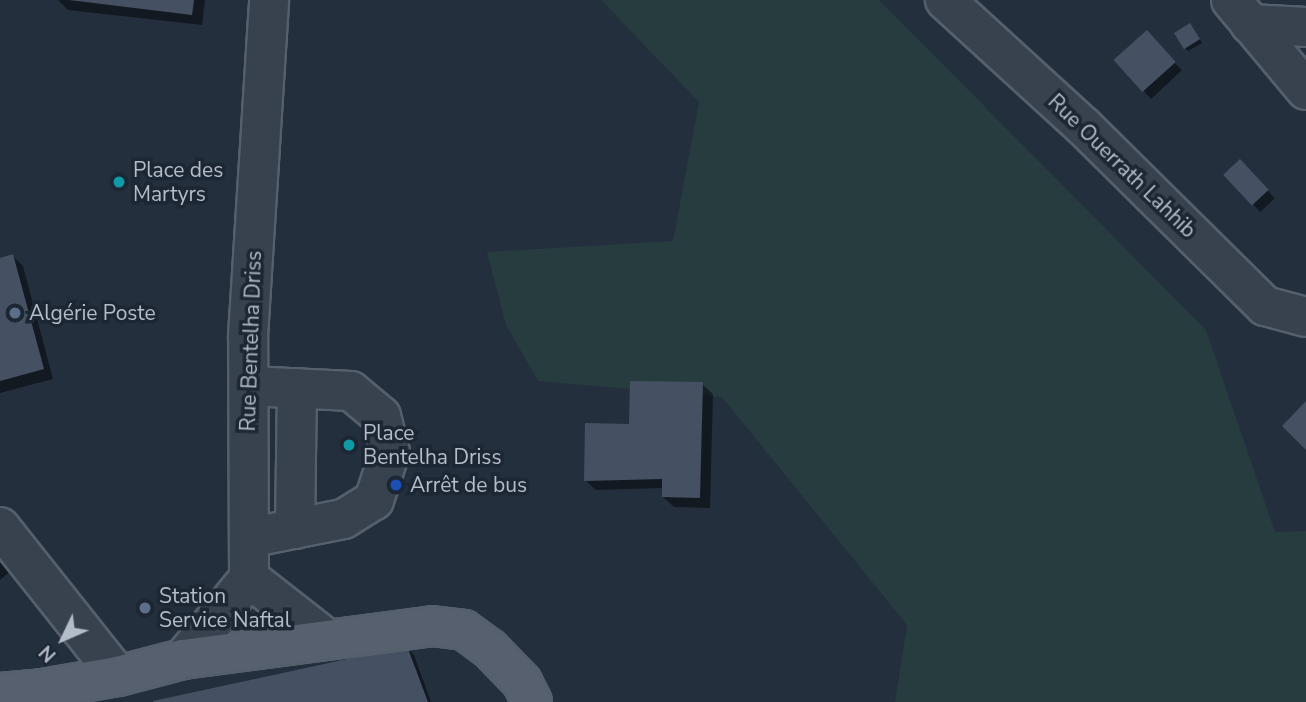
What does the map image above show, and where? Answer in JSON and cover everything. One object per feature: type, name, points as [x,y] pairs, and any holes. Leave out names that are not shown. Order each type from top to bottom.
[{"type":"main road","points":[[0,693],[43,689],[118,676],[183,659],[432,626],[464,630],[490,649],[522,682],[532,702]]},
{"type":"street","name":"Rue Bentelha Driss","points":[[249,579],[248,336],[269,0]]},
{"type":"street","name":"Rue Ouerrath Lahhib","points":[[945,0],[1083,126],[1265,306],[1306,317]]},
{"type":"street","points":[[1240,12],[1306,27]]},
{"type":"street","points":[[1240,12],[1300,65]]},
{"type":"street","points":[[249,386],[351,391],[381,416],[390,452],[374,500],[343,519],[249,538]]},
{"type":"street","points":[[295,529],[297,388]]},
{"type":"street","points":[[0,527],[118,676]]},
{"type":"street","points":[[183,659],[249,579],[328,640]]},
{"type":"green space","points":[[601,0],[879,0],[1206,330],[1275,532],[1306,531],[1306,702],[895,702],[907,625],[722,397],[538,381],[506,325],[487,252],[673,241],[699,102]]},
{"type":"building","points":[[69,0],[194,0],[192,15]]},
{"type":"building","points":[[1190,23],[1200,39],[1184,49],[1174,33]]},
{"type":"building","points":[[1147,30],[1176,62],[1142,92],[1114,60]]},
{"type":"building","points":[[1240,159],[1269,190],[1252,205],[1223,175]]},
{"type":"building","name":"Algérie Poste","points":[[13,254],[44,369],[0,381],[0,258]]},
{"type":"building","points":[[630,381],[703,382],[700,498],[662,497],[662,479],[584,481],[585,423],[629,424]]},
{"type":"building","points":[[1306,401],[1306,450],[1282,426]]},
{"type":"building","points":[[407,646],[428,702],[153,702],[153,701]]},
{"type":"place","name":"Place des Martyrs","points":[[119,182]]},
{"type":"place","name":"Algérie Poste","points":[[15,313]]},
{"type":"place","name":"Place Bentelha Driss","points":[[349,445]]},
{"type":"place","name":"Arrêt de bus","points":[[396,485]]},
{"type":"place","name":"Station Service Naftal","points":[[145,608]]}]
